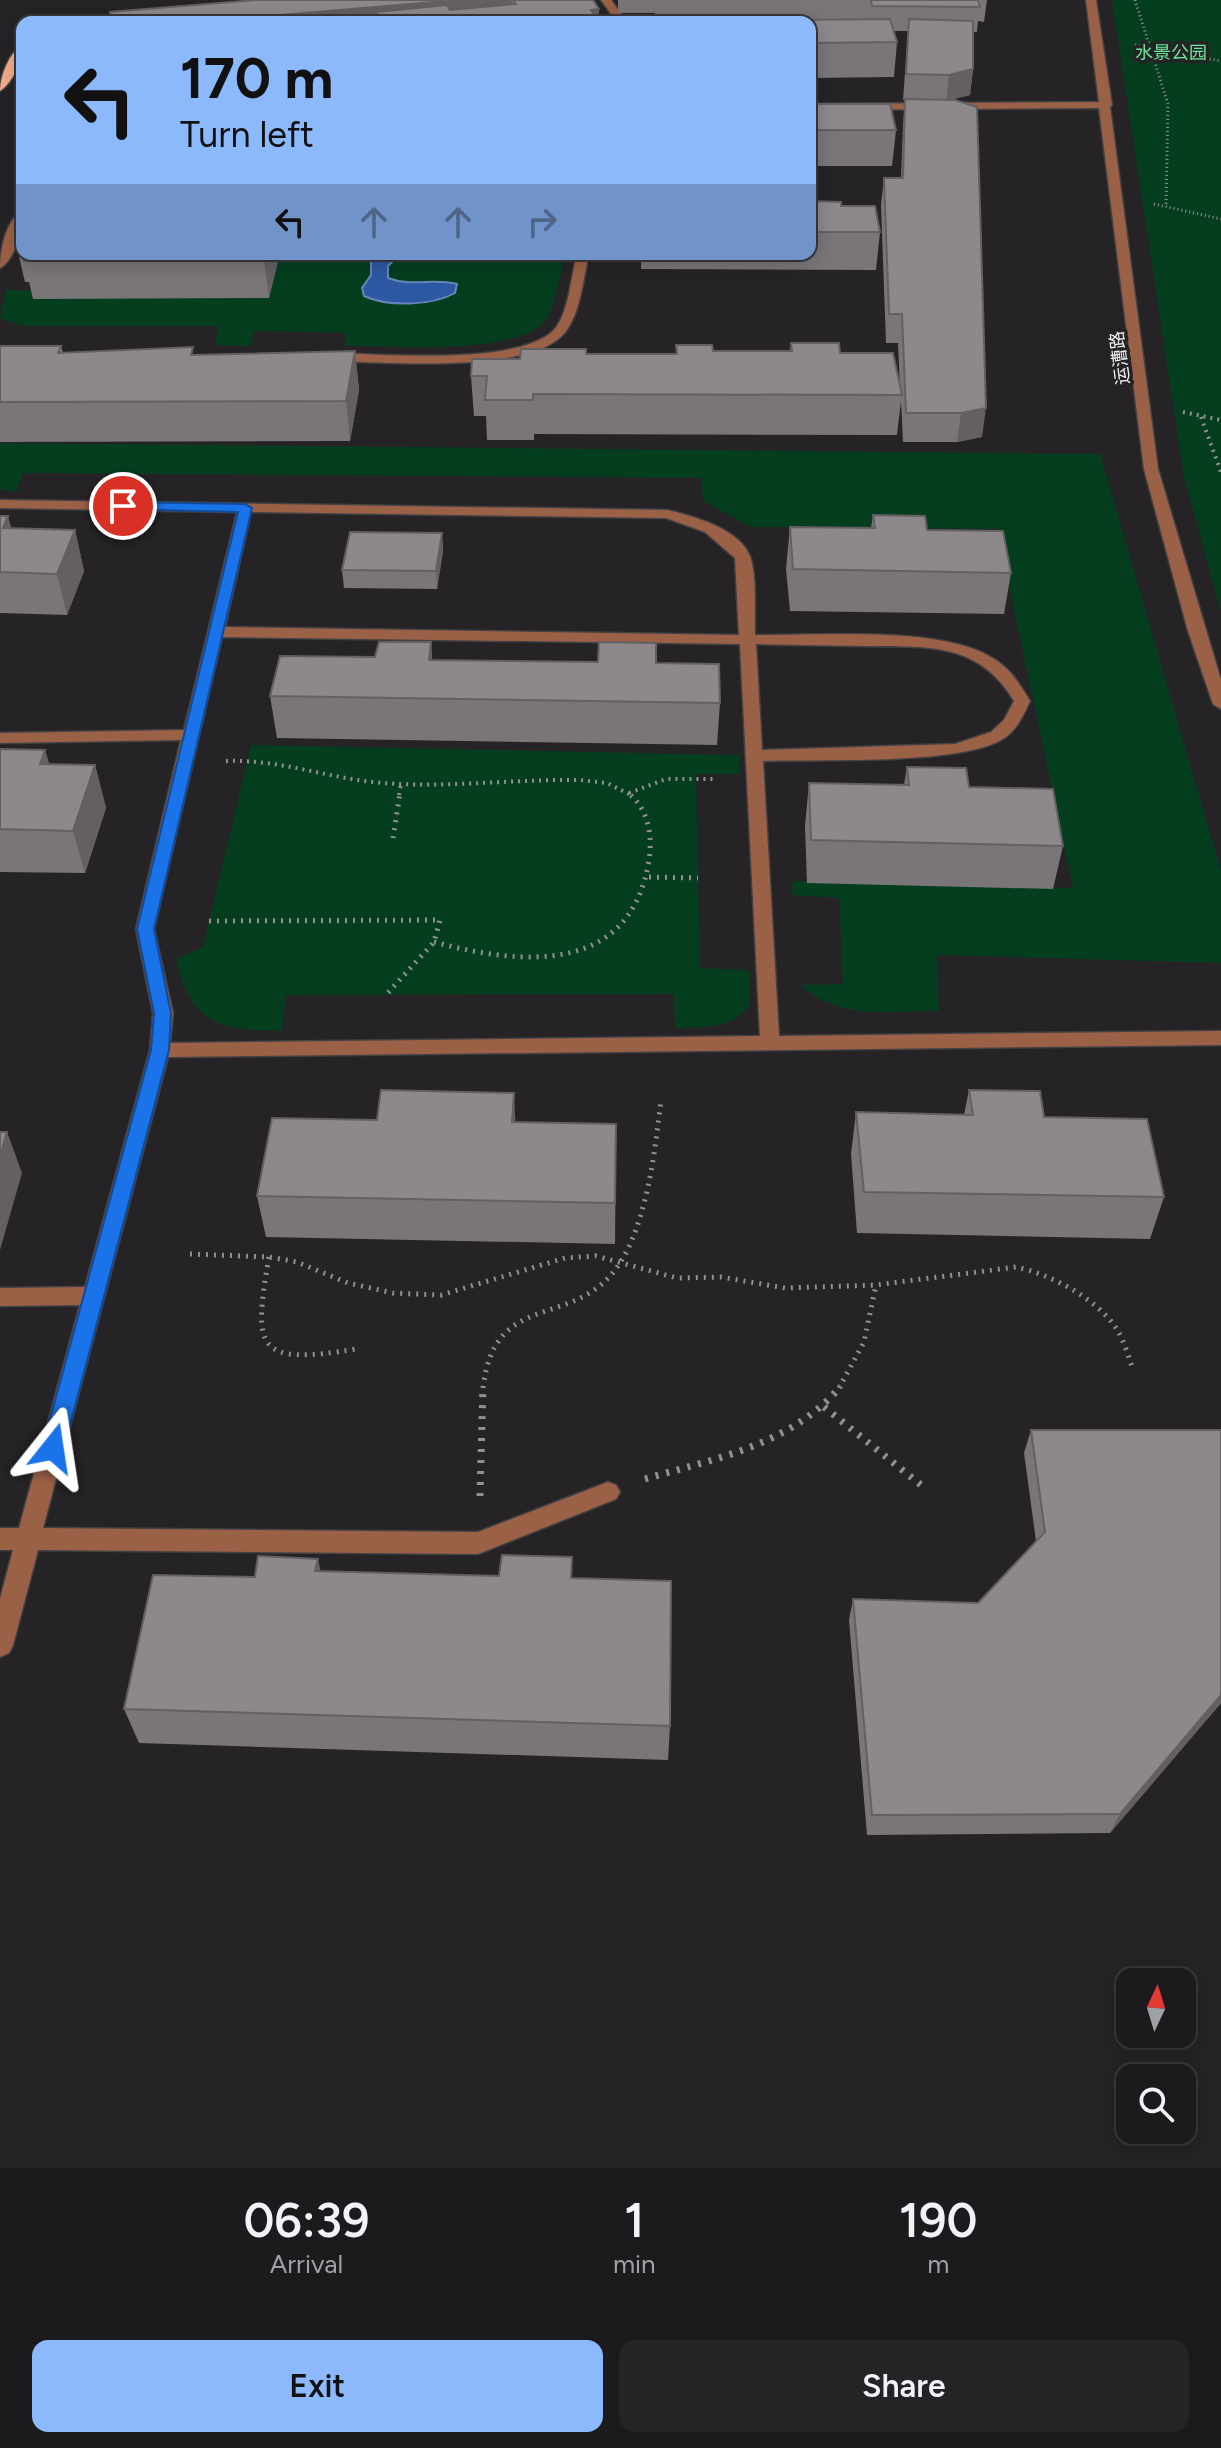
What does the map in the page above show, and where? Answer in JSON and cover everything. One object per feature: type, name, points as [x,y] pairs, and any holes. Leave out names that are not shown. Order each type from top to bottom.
[{"type":"main road","points":[[0,88],[16,59]]},
{"type":"street","name":"运漕路","points":[[1091,0],[1107,105],[1151,469],[1196,631],[1221,704]]},
{"type":"street","points":[[816,107],[1107,105]]},
{"type":"street","points":[[0,264],[16,228]]},
{"type":"street","points":[[315,357],[512,355],[544,346],[561,330],[581,260]]},
{"type":"street","points":[[0,504],[667,514],[702,524],[730,539],[743,558],[770,1044]]},
{"type":"street","points":[[0,1645],[160,1050],[163,1013],[145,929],[245,508]]},
{"type":"street","points":[[216,632],[934,642],[969,651],[1007,673],[1022,701],[1011,727],[987,741],[955,749],[754,756]]},
{"type":"street","points":[[0,738],[192,735]]},
{"type":"street","points":[[160,1050],[1221,1038]]},
{"type":"street","points":[[0,1297],[94,1296]]},
{"type":"street","points":[[0,1539],[478,1543],[608,1492]]},
{"type":"path","points":[[1135,0],[1168,104],[1166,207]]},
{"type":"path","points":[[1098,39],[1221,61]]},
{"type":"path","points":[[1118,197],[1221,219]]},
{"type":"path","points":[[1200,416],[1221,472]]},
{"type":"path","points":[[185,763],[242,760],[276,763],[333,778],[401,784],[581,781],[629,793],[666,779],[755,779]]},
{"type":"path","points":[[393,838],[401,784]]},
{"type":"path","points":[[434,942],[484,956],[570,953],[595,946],[620,931],[640,907],[649,877],[650,837],[643,809],[629,793]]},
{"type":"path","points":[[649,877],[698,878]]},
{"type":"path","points":[[209,921],[440,920],[434,942],[386,995]]},
{"type":"path","points":[[478,1543],[485,1368],[494,1343],[522,1321],[600,1286],[619,1260],[643,1207],[654,1160],[661,1100]]},
{"type":"path","points":[[190,1254],[269,1257],[297,1262],[348,1283],[393,1293],[441,1295],[565,1258],[596,1256],[677,1278],[721,1277],[785,1288],[876,1285],[989,1268],[1036,1271],[1087,1300],[1116,1328],[1133,1369]]},
{"type":"path","points":[[269,1257],[259,1320],[264,1340],[280,1354],[303,1357],[356,1349]]},
{"type":"path","points":[[608,1492],[684,1467],[729,1458],[770,1442],[824,1407],[843,1385],[861,1350],[876,1285]]},
{"type":"path","points":[[824,1407],[921,1485]]},
{"type":"green space","name":"水景公园","points":[[1112,0],[1221,0],[1221,612],[1184,477]]},
{"type":"green space","points":[[264,260],[564,260],[546,320],[530,332],[508,340],[481,344],[345,346],[346,333],[254,331],[251,346],[215,345],[218,326],[22,326],[0,318],[6,290],[252,295]]},
{"type":"green space","points":[[0,443],[1100,454],[1221,871],[1221,963],[937,955],[939,1011],[866,1012],[849,1009],[816,996],[799,985],[843,984],[839,898],[792,895],[793,881],[1073,888],[997,529],[751,527],[703,501],[701,478],[23,473],[16,492],[0,489]]},
{"type":"green space","points":[[251,745],[739,755],[739,774],[696,774],[700,968],[749,970],[749,1007],[724,1023],[675,1028],[674,994],[286,995],[282,1031],[241,1029],[211,1020],[190,998],[176,959],[203,947]]},
{"type":"water","points":[[371,260],[394,260],[388,266],[388,278],[405,282],[457,284],[455,293],[434,300],[410,304],[385,302],[364,296],[362,288],[371,275]]},
{"type":"building","points":[[256,0],[458,0],[269,16],[111,16],[110,12]]},
{"type":"building","points":[[513,0],[593,0],[599,9],[591,10],[595,16],[378,16],[376,12],[447,5],[450,10],[516,4]]},
{"type":"building","points":[[871,0],[978,0],[980,7],[872,6]]},
{"type":"building","points":[[890,19],[897,42],[816,43],[816,20]]},
{"type":"building","points":[[909,19],[973,21],[973,69],[949,75],[906,74]]},
{"type":"building","points":[[905,99],[955,100],[977,107],[986,408],[961,413],[906,413],[902,314],[889,314],[884,178],[903,178]]},
{"type":"building","points":[[816,104],[890,104],[896,130],[816,130]]},
{"type":"building","points":[[816,201],[841,202],[841,206],[875,206],[880,232],[816,232]]},
{"type":"building","points":[[24,260],[264,260],[24,261]]},
{"type":"building","points":[[791,343],[839,343],[840,353],[893,353],[902,395],[533,394],[533,400],[485,400],[487,376],[471,376],[472,359],[520,359],[521,349],[586,349],[586,354],[677,354],[676,345],[712,345],[713,351],[792,351]]},
{"type":"building","points":[[0,346],[61,346],[58,353],[193,347],[191,355],[355,351],[346,401],[0,402]]},
{"type":"building","points":[[873,515],[925,516],[927,530],[1003,531],[1011,573],[793,569],[790,527],[875,528]]},
{"type":"building","points":[[0,516],[8,516],[3,528],[75,530],[57,574],[0,572]]},
{"type":"building","points":[[350,532],[442,533],[436,571],[342,570]]},
{"type":"building","points":[[379,642],[431,642],[429,660],[598,662],[599,642],[656,643],[656,663],[719,664],[720,703],[270,696],[280,656],[375,657]]},
{"type":"building","points":[[0,749],[45,750],[40,764],[95,765],[73,831],[0,829]]},
{"type":"building","points":[[907,767],[966,768],[969,787],[1053,789],[1063,846],[811,840],[809,783],[909,785]]},
{"type":"building","points":[[381,1090],[514,1093],[512,1122],[616,1124],[615,1203],[257,1196],[272,1118],[377,1120]]},
{"type":"building","points":[[969,1090],[1040,1091],[1044,1117],[1147,1119],[1164,1197],[864,1192],[856,1112],[973,1115]]},
{"type":"building","points":[[0,1132],[7,1132],[0,1156]]},
{"type":"building","points":[[1031,1430],[1221,1430],[1221,1695],[1120,1814],[872,1815],[853,1599],[978,1603],[1045,1532]]},
{"type":"building","points":[[502,1555],[572,1557],[571,1578],[671,1581],[670,1726],[124,1709],[153,1575],[255,1577],[258,1556],[318,1559],[315,1571],[499,1576]]},
{"type":"route","points":[[53,1448],[160,1050],[163,1013],[145,929],[245,508],[123,506]]}]
